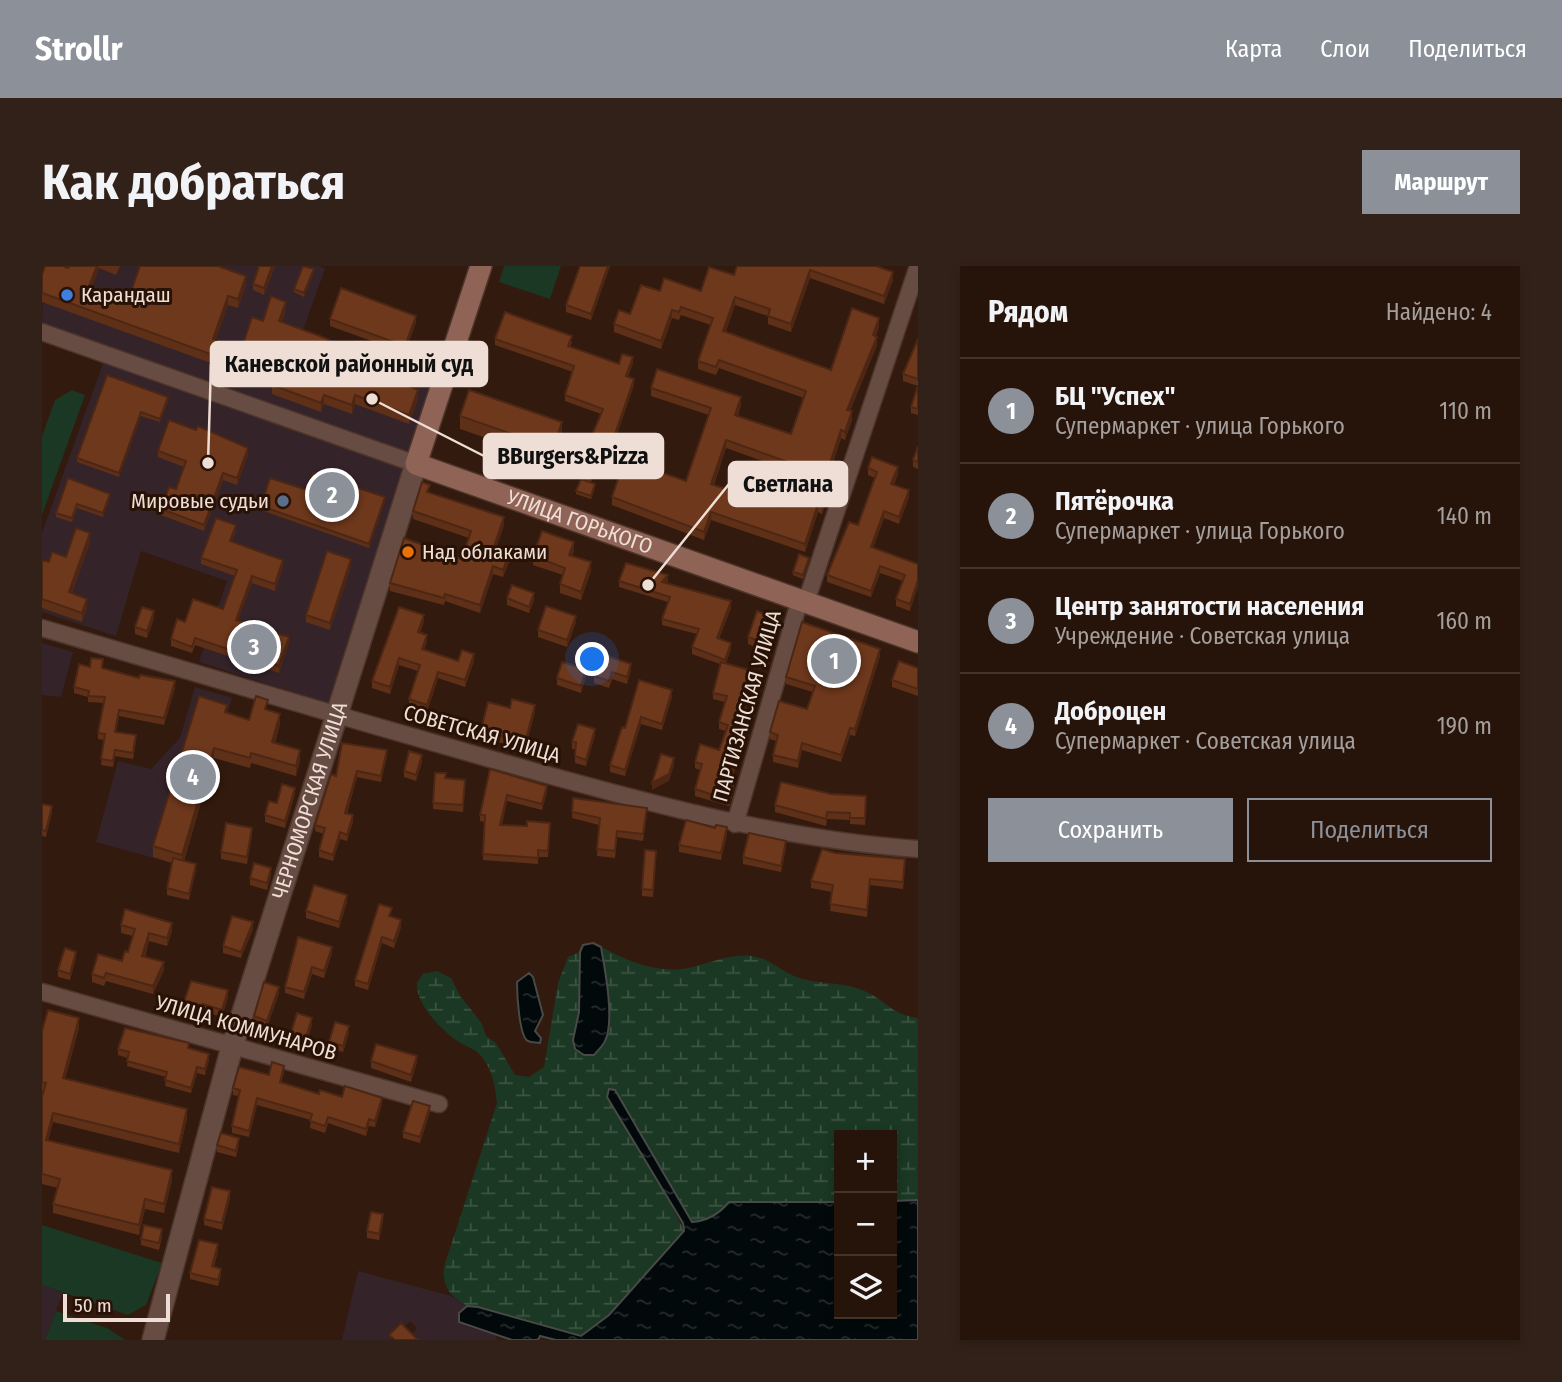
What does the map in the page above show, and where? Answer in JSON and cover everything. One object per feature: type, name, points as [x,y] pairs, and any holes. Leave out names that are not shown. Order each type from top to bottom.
[{"type":"main road","name":"ЧЕРНОМОРСКАЯ УЛИЦА","points":[[416,464],[481,266]]},
{"type":"main road","name":"УЛИЦА ГОРЬКОГО","points":[[416,464],[918,642]]},
{"type":"street","name":"ПАРТИЗАНСКАЯ УЛИЦА","points":[[735,824],[803,600],[917,266]]},
{"type":"street","name":"УЛИЦА ГОРЬКОГО","points":[[42,332],[416,464]]},
{"type":"street","name":"ЧЕРНОМОРСКАЯ УЛИЦА","points":[[153,1340],[232,1046],[416,464]]},
{"type":"street","name":"СОВЕТСКАЯ УЛИЦА","points":[[42,628],[335,715],[735,824],[867,846],[918,849]]},
{"type":"street","name":"УЛИЦА КОММУНАРОВ","points":[[42,992],[439,1104]]},
{"type":"shaded area","points":[[44,266],[319,266],[325,269],[303,330],[436,376],[411,453],[42,324]]},
{"type":"shaded area","points":[[105,358],[405,469],[330,704],[199,662],[227,581],[141,551],[116,636],[42,612],[42,533]]},
{"type":"shaded area","points":[[42,643],[73,652],[61,697],[42,695]]},
{"type":"shaded area","points":[[195,687],[232,698],[187,848],[174,844],[169,862],[96,842],[118,761],[151,769],[180,738]]},
{"type":"shaded area","points":[[358,1271],[451,1296],[467,1306],[459,1313],[465,1326],[495,1335],[497,1340],[412,1340],[409,1337],[417,1328],[410,1321],[391,1340],[342,1340]]},
{"type":"shaded area","points":[[42,1285],[63,1293],[45,1340],[42,1340]]},
{"type":"green space","points":[[504,266],[561,266],[550,299],[499,282]]},
{"type":"green space","points":[[72,390],[85,395],[42,515],[42,436],[55,400]]},
{"type":"green space","points":[[601,947],[632,961],[664,969],[688,968],[743,955],[768,961],[802,979],[862,990],[894,1010],[918,1018],[918,1200],[897,1201],[897,1130],[834,1130],[834,1202],[729,1202],[712,1216],[691,1222],[615,1090],[684,1231],[609,1315],[581,1336],[467,1306],[448,1290],[444,1267],[497,1103],[496,1096],[492,1076],[483,1058],[452,1037],[431,1016],[420,999],[417,982],[423,974],[437,971],[451,978],[459,994],[482,1024],[486,1036],[496,1043],[515,1075],[529,1077],[544,1067],[558,983],[568,957],[580,952],[579,1012],[606,974]]},
{"type":"green space","points":[[42,1225],[162,1263],[146,1305],[128,1315],[42,1285]]},
{"type":"green space","points":[[56,1311],[107,1328],[125,1340],[45,1340]]},
{"type":"water","points":[[593,943],[601,947],[609,1021],[603,1045],[594,1055],[584,1055],[575,1049],[573,1040],[579,1012],[580,952],[583,945]]},
{"type":"water","points":[[529,973],[533,977],[543,1015],[535,1031],[541,1038],[540,1043],[528,1041],[522,1032],[517,982]]},
{"type":"water","points":[[609,1089],[615,1090],[692,1222],[713,1216],[729,1202],[834,1202],[834,1319],[897,1319],[897,1201],[918,1200],[918,1340],[556,1340],[540,1336],[538,1340],[512,1340],[459,1322],[459,1313],[467,1306],[478,1307],[581,1336],[609,1315],[684,1231],[683,1223],[607,1097]]},
{"type":"building","points":[[45,266],[97,266],[89,286],[128,300],[140,266],[218,266],[246,276],[238,299],[228,296],[213,339],[241,350],[252,317],[263,321],[271,296],[286,302],[279,321],[328,339],[324,350],[395,376],[397,370],[415,376],[411,387],[418,390],[409,415],[355,395],[352,405],[324,395],[321,403],[272,385],[274,377],[42,293]]},
{"type":"building","points":[[259,266],[272,266],[264,288],[253,284]]},
{"type":"building","points":[[303,266],[314,269],[304,293],[294,289]]},
{"type":"building","points":[[580,266],[608,266],[591,314],[566,305]]},
{"type":"building","points":[[737,266],[876,266],[893,272],[884,296],[810,270],[791,324],[768,316],[770,309],[735,297],[723,331],[831,370],[852,308],[879,318],[873,335],[877,337],[847,410],[852,411],[845,432],[841,430],[821,490],[827,492],[822,506],[818,504],[805,544],[711,512],[704,532],[612,497],[622,467],[643,474],[646,467],[686,481],[711,408],[651,388],[657,369],[741,397],[735,415],[791,434],[806,391],[719,360],[716,367],[698,361],[713,318],[681,307],[679,312],[672,310],[661,341],[614,324],[619,310],[630,314],[641,285],[660,291],[664,278],[701,291],[709,267],[734,275]],"holes":[[[726,440],[791,463],[776,506],[711,484]]]},
{"type":"building","points":[[341,288],[416,316],[405,346],[330,319]]},
{"type":"building","points":[[505,312],[572,336],[568,346],[619,364],[622,354],[633,357],[626,376],[634,379],[614,437],[608,435],[591,476],[577,471],[603,409],[565,395],[574,366],[495,339]]},
{"type":"building","points":[[918,339],[918,379],[903,374]]},
{"type":"building","points":[[107,375],[168,397],[160,419],[141,412],[119,473],[77,458]]},
{"type":"building","points":[[918,389],[918,409],[911,407]]},
{"type":"building","points":[[469,390],[562,422],[553,448],[460,416]]},
{"type":"building","points":[[169,420],[196,430],[198,426],[248,448],[237,478],[223,473],[204,525],[161,509],[169,487],[176,489],[186,461],[158,451]]},
{"type":"building","points":[[918,446],[918,462],[913,460]]},
{"type":"building","points":[[872,457],[898,467],[891,484],[909,490],[899,517],[884,511],[871,547],[918,564],[918,580],[910,604],[896,599],[905,575],[880,566],[871,591],[827,575],[849,522],[858,525],[877,472],[868,468]]},
{"type":"building","points":[[313,473],[385,497],[369,544],[261,506],[270,478],[307,490]]},
{"type":"building","points":[[68,478],[110,494],[103,513],[77,504],[72,518],[56,513]]},
{"type":"building","points":[[581,479],[595,484],[591,496],[576,491]]},
{"type":"building","points":[[422,482],[430,485],[427,492],[504,517],[493,549],[509,554],[503,570],[493,566],[480,605],[445,594],[444,598],[390,583],[404,538],[462,559],[471,531],[413,511]]},
{"type":"building","points":[[216,518],[236,525],[230,541],[283,560],[275,584],[252,576],[236,620],[289,637],[279,666],[195,638],[192,647],[171,639],[177,619],[185,622],[193,599],[223,609],[237,570],[201,558]]},
{"type":"building","points":[[76,528],[90,533],[69,592],[87,599],[82,613],[42,599],[42,560],[49,562],[52,552],[66,557]]},
{"type":"building","points":[[542,531],[574,542],[569,555],[591,562],[581,592],[560,584],[565,568],[533,556]]},
{"type":"building","points":[[327,551],[351,559],[330,623],[306,615]]},
{"type":"building","points":[[799,554],[809,558],[803,575],[793,572]]},
{"type":"building","points":[[626,563],[668,575],[662,582],[731,601],[717,638],[731,643],[725,660],[692,647],[699,629],[662,619],[670,597],[619,581]]},
{"type":"building","points":[[512,585],[534,593],[529,607],[507,598]]},
{"type":"building","points":[[546,606],[576,616],[567,640],[538,630]]},
{"type":"building","points":[[142,607],[154,611],[147,631],[135,627]]},
{"type":"building","points":[[399,607],[424,615],[418,632],[427,635],[422,649],[458,661],[462,650],[474,654],[465,680],[438,672],[427,705],[409,699],[420,665],[399,658],[390,687],[372,681]]},
{"type":"building","points":[[757,611],[776,618],[767,644],[748,637]]},
{"type":"building","points":[[802,622],[880,649],[855,729],[850,728],[841,755],[802,743],[798,761],[773,755],[778,735],[770,732],[779,701],[807,709],[815,686],[786,677]]},
{"type":"building","points":[[601,654],[631,664],[627,677],[612,672],[609,681],[594,676]]},
{"type":"building","points":[[91,658],[103,659],[102,668],[139,678],[140,675],[175,681],[164,718],[119,710],[115,732],[136,735],[133,753],[115,750],[113,761],[101,759],[105,734],[98,733],[105,697],[88,696],[89,691],[74,687],[79,664],[90,667]]},
{"type":"building","points":[[899,661],[918,668],[918,689],[892,680]]},
{"type":"building","points":[[562,662],[586,669],[581,686],[557,678]]},
{"type":"building","points":[[721,662],[749,670],[739,707],[746,709],[739,736],[743,738],[734,767],[731,782],[734,783],[729,800],[695,789],[702,764],[695,762],[700,744],[719,750],[728,725],[719,722],[727,696],[713,693]]},
{"type":"building","points":[[639,680],[672,690],[662,724],[641,717],[625,770],[610,765],[622,727],[625,728]]},
{"type":"building","points":[[199,696],[227,705],[225,712],[249,720],[256,696],[268,700],[265,709],[280,714],[272,742],[300,750],[296,766],[251,753],[250,758],[214,748],[182,855],[153,846]]},
{"type":"building","points":[[512,699],[535,705],[525,743],[481,730],[488,702],[510,708]]},
{"type":"building","points":[[578,724],[595,729],[586,760],[575,756],[576,742],[572,742]]},
{"type":"building","points":[[342,743],[387,750],[381,776],[357,771],[345,813],[353,815],[347,835],[340,832],[333,855],[319,850],[325,828],[315,825],[331,774],[336,776]]},
{"type":"building","points":[[409,751],[422,755],[416,775],[404,771]]},
{"type":"building","points":[[661,754],[674,758],[669,774],[652,783]]},
{"type":"building","points":[[490,769],[547,786],[542,804],[507,795],[500,825],[527,826],[527,821],[550,823],[548,851],[538,850],[538,858],[483,854],[485,815],[480,815]]},
{"type":"building","points":[[435,773],[446,773],[445,778],[465,780],[463,805],[433,803]]},
{"type":"building","points":[[781,782],[831,794],[866,796],[865,818],[850,818],[850,813],[827,812],[826,819],[775,805]]},
{"type":"building","points":[[282,784],[295,788],[285,821],[265,815],[269,801],[277,803]]},
{"type":"building","points":[[573,798],[647,808],[643,834],[617,831],[615,851],[597,849],[600,818],[572,812]]},
{"type":"building","points":[[42,804],[52,806],[46,831],[42,830]]},
{"type":"building","points":[[686,820],[715,828],[716,825],[727,827],[721,853],[679,845]]},
{"type":"building","points":[[226,823],[252,828],[247,857],[221,852]]},
{"type":"building","points":[[749,833],[786,841],[781,866],[743,857]]},
{"type":"building","points":[[822,849],[835,853],[905,859],[903,882],[870,879],[867,910],[830,904],[833,885],[811,881]]},
{"type":"building","points":[[645,850],[656,851],[653,890],[642,889]]},
{"type":"building","points":[[173,858],[196,864],[189,894],[167,888]]},
{"type":"building","points":[[254,863],[271,868],[267,883],[250,878]]},
{"type":"building","points":[[314,885],[347,895],[339,922],[306,911]]},
{"type":"building","points":[[379,904],[392,908],[389,916],[401,920],[394,941],[382,937],[368,984],[355,980]]},
{"type":"building","points":[[125,909],[172,923],[167,938],[149,933],[142,956],[164,962],[153,986],[106,973],[104,978],[92,974],[98,954],[122,961],[125,951],[128,952],[135,929],[121,925]]},
{"type":"building","points":[[232,916],[253,922],[241,952],[223,946]]},
{"type":"building","points":[[298,937],[332,947],[324,971],[312,967],[304,992],[285,987]]},
{"type":"building","points":[[65,948],[76,952],[70,974],[58,970]]},
{"type":"building","points":[[191,981],[228,990],[222,1010],[184,1002]]},
{"type":"building","points":[[264,982],[279,987],[267,1021],[254,1016]]},
{"type":"building","points":[[48,1010],[79,1018],[63,1078],[187,1109],[179,1144],[53,1113],[46,1140],[172,1170],[164,1204],[145,1199],[139,1225],[53,1204],[60,1179],[42,1174],[42,1097],[46,1083],[42,1082],[42,1031]]},
{"type":"building","points":[[297,1013],[312,1018],[305,1041],[290,1036]]},
{"type":"building","points":[[335,1022],[349,1026],[343,1046],[329,1042]]},
{"type":"building","points":[[125,1028],[189,1043],[188,1048],[209,1054],[205,1069],[197,1067],[191,1088],[165,1080],[167,1072],[127,1061],[129,1052],[118,1049]]},
{"type":"building","points":[[376,1044],[417,1056],[411,1075],[371,1061]]},
{"type":"building","points":[[272,1062],[284,1066],[280,1082],[319,1094],[320,1090],[342,1097],[345,1086],[382,1098],[375,1121],[369,1119],[366,1129],[328,1117],[325,1126],[310,1121],[312,1114],[257,1098],[249,1131],[232,1126],[240,1090],[233,1088],[239,1067],[269,1075]]},
{"type":"building","points":[[413,1101],[430,1106],[420,1137],[403,1132]]},
{"type":"building","points":[[221,1133],[239,1138],[236,1151],[217,1145]]},
{"type":"building","points":[[212,1187],[230,1191],[222,1223],[204,1219]]},
{"type":"building","points":[[371,1212],[383,1214],[379,1234],[367,1231]]},
{"type":"building","points":[[144,1225],[162,1229],[159,1243],[141,1239]]},
{"type":"building","points":[[199,1240],[218,1244],[212,1266],[221,1269],[218,1280],[190,1273]]},
{"type":"building","points":[[401,1323],[418,1340],[395,1340],[389,1335]]},
{"type":"place","name":"Карандаш","points":[[67,295]]},
{"type":"place","name":"BBurgers&Pizza","points":[[372,399]]},
{"type":"place","name":"Каневской районный суд","points":[[208,463]]},
{"type":"place","name":"Пятёрочка","points":[[332,495]]},
{"type":"place","name":"Мировые судьи","points":[[283,501]]},
{"type":"place","name":"Над облаками","points":[[408,552]]},
{"type":"place","name":"Светлана","points":[[648,585]]},
{"type":"place","name":"Центр занятости населения","points":[[254,647]]},
{"type":"place","name":"БЦ \"Успех\"","points":[[834,661]]},
{"type":"place","name":"Доброцен","points":[[193,777]]}]
